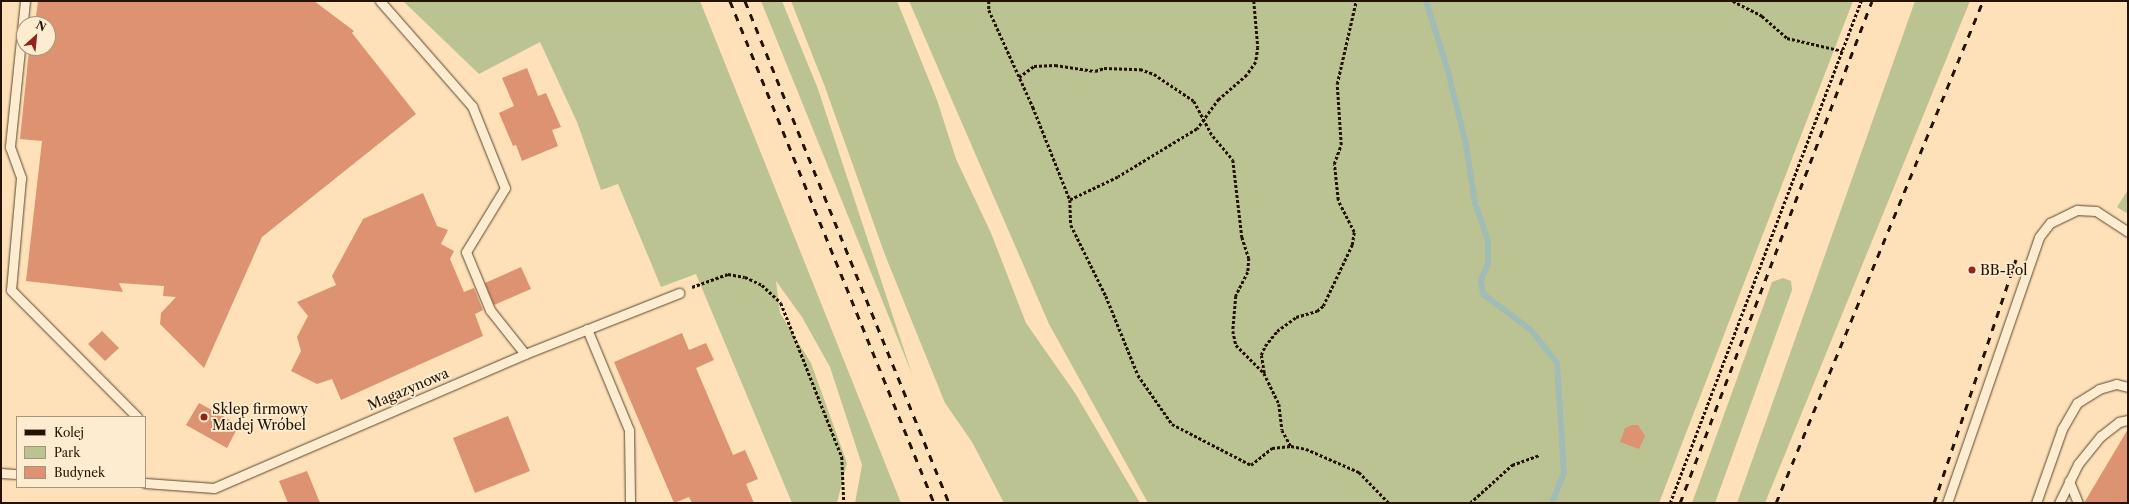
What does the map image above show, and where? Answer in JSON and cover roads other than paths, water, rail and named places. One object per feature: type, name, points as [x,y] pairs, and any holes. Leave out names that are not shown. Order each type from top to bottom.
[{"type":"lane","points":[[25,1],[10,147],[21,178],[11,290],[135,416]]},
{"type":"lane","points":[[380,1],[472,106],[505,188],[466,252],[490,310],[524,354]]},
{"type":"lane","points":[[1947,503],[2039,237],[2050,223],[2077,210],[2096,211],[2128,232]]},
{"type":"lane","name":"Magazynowa","points":[[146,484],[214,488],[524,354],[679,292]]},
{"type":"lane","points":[[587,329],[629,430],[630,503]]},
{"type":"lane","points":[[2036,503],[2062,429],[2077,403],[2100,389],[2116,384],[2128,387]]},
{"type":"lane","points":[[2059,503],[2078,464],[2101,436],[2119,422],[2128,420]]},
{"type":"lane","points":[[1,473],[16,474]]},
{"type":"lane","points":[[2069,480],[2078,503]]},
{"type":"waterway","points":[[1426,1],[1448,71],[1466,145],[1475,203],[1488,240],[1488,264],[1481,280],[1483,294],[1531,330],[1557,363],[1564,473],[1552,503]]},
{"type":"railway","points":[[730,1],[934,503]]},
{"type":"railway","points":[[745,1],[949,503]]},
{"type":"railway","points":[[1680,503],[1872,1]]},
{"type":"railway","points":[[1776,503],[1983,1]]},
{"type":"railway","points":[[1934,503],[2016,259]]},
{"type":"place","name":"BB-Pol","points":[[1972,270]]},
{"type":"place","name":"Sklep firmowy Madej Wróbel","points":[[204,417]]}]
